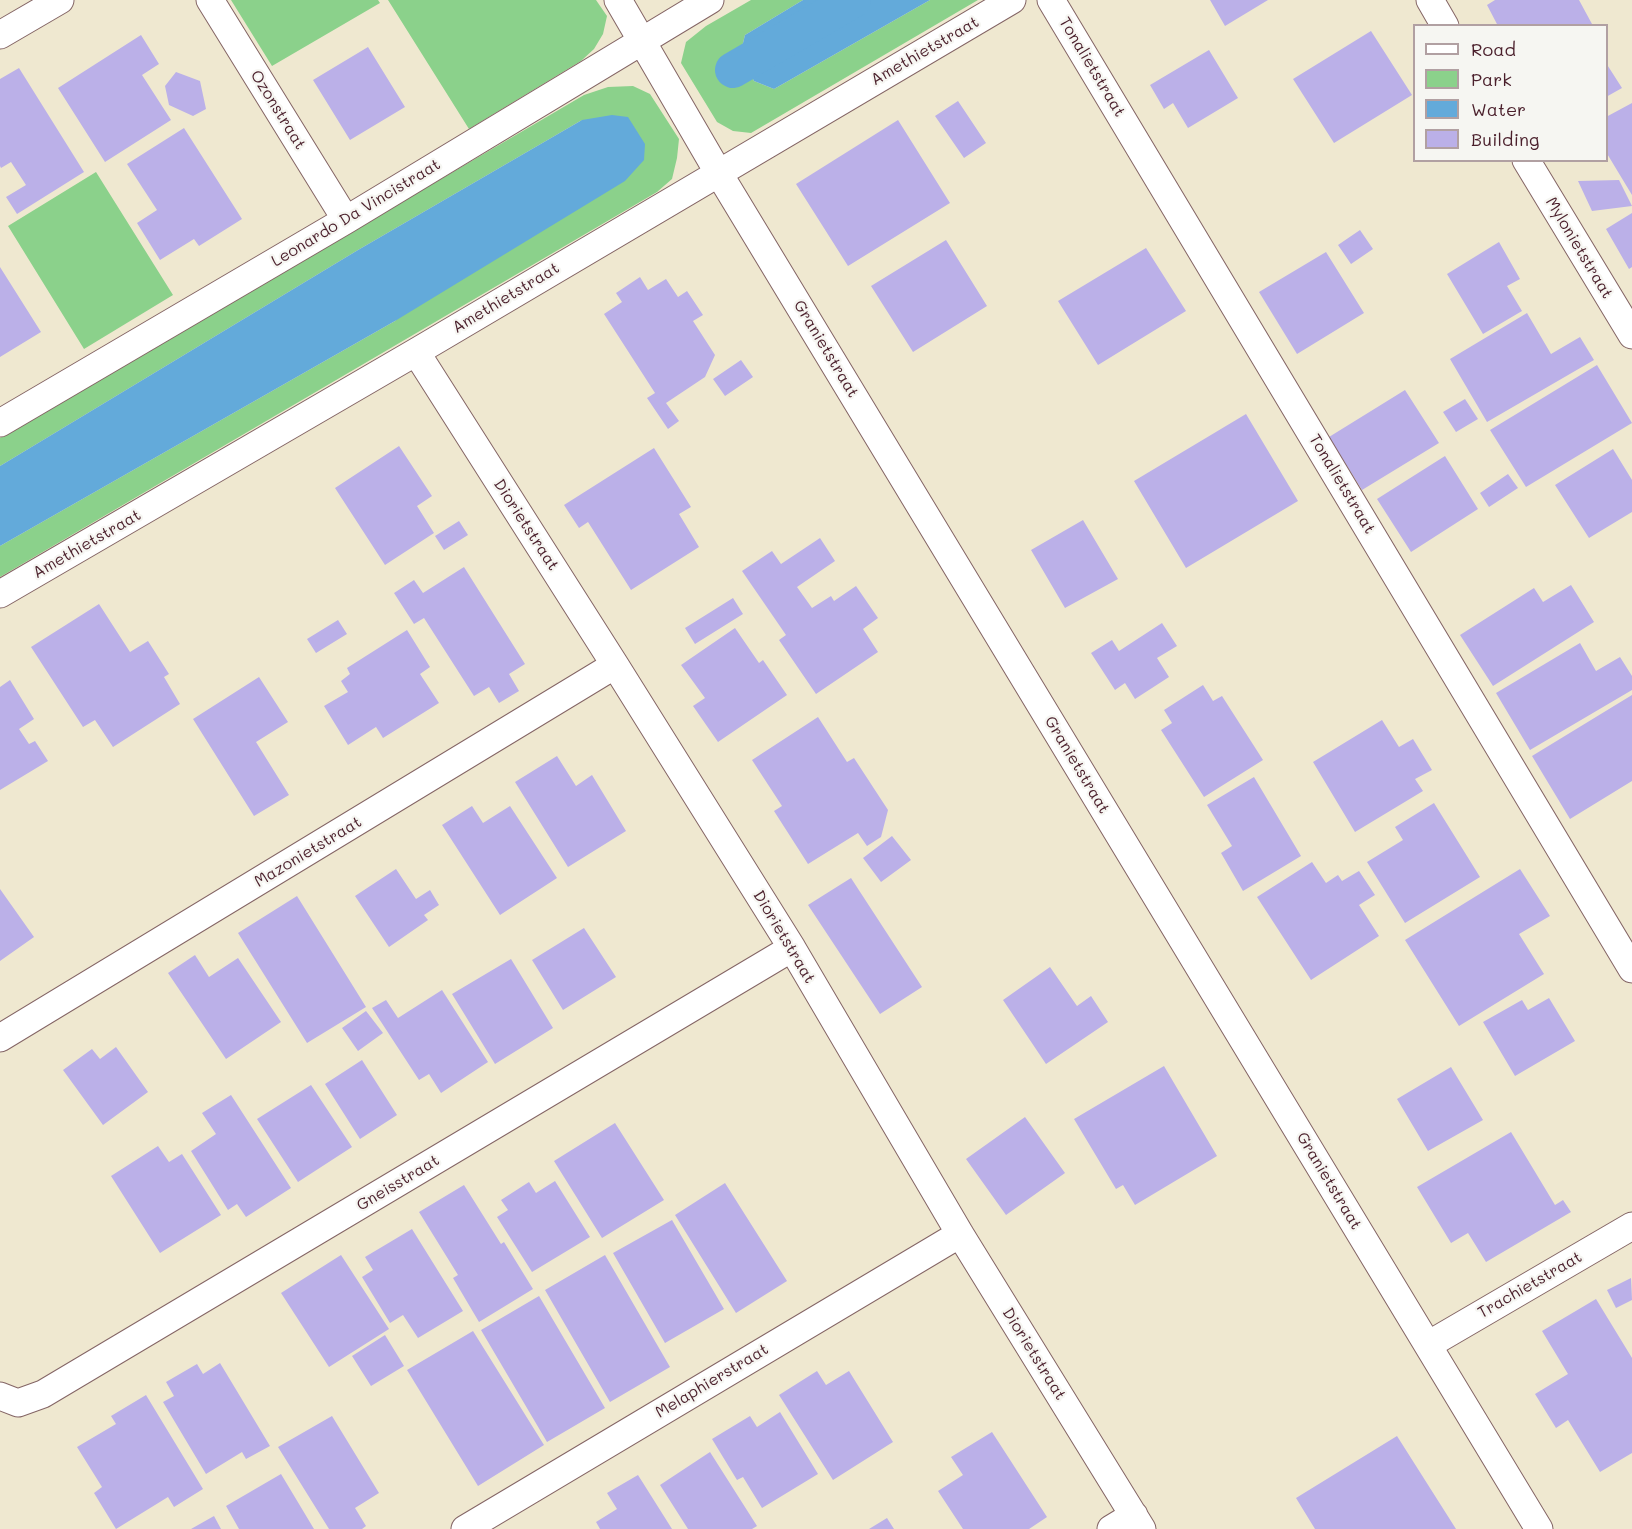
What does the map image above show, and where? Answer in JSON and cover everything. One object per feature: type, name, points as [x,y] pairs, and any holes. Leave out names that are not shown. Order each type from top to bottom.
[{"type":"street","points":[[0,35],[60,0]]},
{"type":"street","name":"Ozonstraat","points":[[210,0],[346,219]]},
{"type":"street","name":"Granietstraat","points":[[618,0],[718,172],[1539,1529]]},
{"type":"street","name":"Leonardo Da Vincistraat","points":[[0,423],[346,219],[710,0]]},
{"type":"street","name":"Amethietstraat","points":[[0,594],[416,352],[1012,0]]},
{"type":"street","name":"Tonalietstraat","points":[[1052,0],[1632,969]]},
{"type":"street","points":[[1430,0],[1444,24]]},
{"type":"street","name":"Mylonietstraat","points":[[1527,162],[1632,336]]},
{"type":"street","name":"Diorietstraat","points":[[416,352],[792,948],[960,1234],[1138,1522]]},
{"type":"street","name":"Mazonietstraat","points":[[0,1038],[615,665]]},
{"type":"street","name":"Gneisstraat","points":[[0,1396],[18,1403],[43,1394],[792,948]]},
{"type":"street","name":"Trachietstraat","points":[[1428,1345],[1632,1226]]},
{"type":"street","name":"Melaphierstraat","points":[[465,1529],[960,1234]]},
{"type":"street","points":[[1111,1529],[1138,1522]]},
{"type":"green space","points":[[231,0],[378,0],[380,3],[272,66]]},
{"type":"green space","points":[[388,0],[596,0],[607,16],[603,34],[594,49],[581,61],[469,129]]},
{"type":"green space","points":[[751,0],[803,0],[745,35],[740,55],[754,81],[774,89],[930,0],[978,0],[751,133],[733,131],[717,122],[681,63],[686,42],[706,26]]},
{"type":"green space","points":[[633,86],[650,94],[679,139],[672,179],[657,192],[0,577],[0,546],[395,321],[582,120],[358,250],[0,466],[0,438],[584,95],[608,87]]},
{"type":"green space","points":[[96,172],[173,295],[84,349],[8,226]]},
{"type":"water","points":[[803,0],[930,0],[774,89],[754,81],[740,55],[745,35]]},
{"type":"water","points":[[612,115],[628,117],[645,144],[644,160],[625,181],[395,321],[0,546],[0,466],[358,250],[582,120]]},
{"type":"building","points":[[1210,0],[1268,0],[1225,26]]},
{"type":"building","points":[[1495,0],[1579,0],[1592,24],[1497,24],[1487,5]]},
{"type":"building","points":[[1371,31],[1412,95],[1334,143],[1293,79]]},
{"type":"building","points":[[141,35],[159,64],[142,75],[171,120],[105,162],[58,88]]},
{"type":"building","points":[[368,47],[405,107],[350,140],[313,80]]},
{"type":"building","points":[[1209,50],[1238,98],[1188,128],[1173,103],[1164,109],[1150,85]]},
{"type":"building","points":[[1608,66],[1622,88],[1608,96]]},
{"type":"building","points":[[19,68],[84,172],[17,214],[6,197],[26,185],[11,162],[1,168],[0,166],[0,79]]},
{"type":"building","points":[[176,72],[200,81],[206,109],[193,116],[169,105],[165,86]]},
{"type":"building","points":[[958,101],[986,143],[964,158],[935,116]]},
{"type":"building","points":[[1632,103],[1632,195],[1608,155],[1608,116]]},
{"type":"building","points":[[898,120],[950,203],[848,266],[796,184]]},
{"type":"building","points":[[184,128],[242,219],[199,246],[194,239],[160,260],[137,223],[157,210],[127,164]]},
{"type":"building","points":[[1619,180],[1632,206],[1592,211],[1578,181]]},
{"type":"building","points":[[1632,213],[1632,267],[1629,269],[1606,229]]},
{"type":"building","points":[[1360,230],[1373,249],[1351,264],[1338,245]]},
{"type":"building","points":[[946,240],[987,306],[913,352],[871,286]]},
{"type":"building","points":[[1499,242],[1520,279],[1507,286],[1522,311],[1483,334],[1447,274]]},
{"type":"building","points":[[1146,248],[1186,311],[1098,365],[1058,301]]},
{"type":"building","points":[[1326,252],[1364,313],[1297,354],[1259,292]]},
{"type":"building","points":[[0,267],[41,332],[0,357]]},
{"type":"building","points":[[640,277],[648,290],[666,279],[678,297],[687,291],[703,315],[693,321],[715,355],[705,377],[666,403],[679,421],[668,429],[647,398],[655,393],[604,314],[622,302],[616,293]]},
{"type":"building","points":[[1527,313],[1551,354],[1580,337],[1594,360],[1487,422],[1450,359]]},
{"type":"building","points":[[741,360],[753,377],[725,396],[713,379]]},
{"type":"building","points":[[1597,365],[1632,423],[1526,487],[1490,430]]},
{"type":"building","points":[[1405,390],[1439,443],[1362,490],[1329,437]]},
{"type":"building","points":[[1465,399],[1478,419],[1456,432],[1443,412]]},
{"type":"building","points":[[1246,414],[1298,501],[1186,568],[1134,481]]},
{"type":"building","points":[[399,446],[432,496],[417,506],[434,533],[385,565],[335,488]]},
{"type":"building","points":[[654,448],[691,507],[679,514],[699,547],[631,590],[588,522],[579,528],[564,505]]},
{"type":"building","points":[[1613,449],[1632,480],[1632,512],[1589,538],[1555,485]]},
{"type":"building","points":[[1445,456],[1478,509],[1411,552],[1377,499]]},
{"type":"building","points":[[1508,474],[1518,488],[1489,507],[1480,493]]},
{"type":"building","points":[[1083,520],[1118,579],[1065,608],[1031,550]]},
{"type":"building","points":[[459,521],[468,535],[444,550],[435,536]]},
{"type":"building","points":[[820,538],[835,561],[797,587],[812,608],[831,596],[834,601],[856,586],[878,618],[863,629],[878,652],[816,694],[779,640],[786,635],[742,571],[772,551],[781,564]]},
{"type":"building","points":[[464,567],[525,664],[509,674],[519,691],[499,703],[489,687],[474,696],[424,618],[414,624],[394,593],[414,580],[423,593]]},
{"type":"building","points":[[1571,585],[1594,622],[1493,686],[1460,635],[1534,588],[1543,602]]},
{"type":"building","points":[[733,598],[743,614],[695,644],[685,628]]},
{"type":"building","points":[[99,604],[130,652],[148,641],[169,674],[164,677],[180,704],[113,747],[95,720],[83,727],[31,647]]},
{"type":"building","points":[[338,620],[347,634],[316,653],[307,639]]},
{"type":"building","points":[[1162,623],[1177,646],[1157,658],[1169,677],[1135,699],[1125,683],[1115,690],[1091,653],[1112,640],[1119,651]]},
{"type":"building","points":[[735,628],[759,663],[763,660],[787,695],[718,742],[693,706],[705,698],[681,665]]},
{"type":"building","points":[[407,630],[430,667],[420,674],[439,703],[383,738],[376,727],[348,745],[324,706],[348,692],[341,681],[350,674],[347,668]]},
{"type":"building","points":[[1580,643],[1596,671],[1620,657],[1632,676],[1632,690],[1530,750],[1496,693]]},
{"type":"building","points":[[259,677],[288,722],[256,742],[289,795],[254,816],[193,719]]},
{"type":"building","points":[[10,680],[34,719],[19,729],[29,744],[35,741],[48,761],[0,790],[0,687]]},
{"type":"building","points":[[1203,685],[1213,701],[1222,696],[1263,760],[1204,797],[1161,730],[1172,723],[1164,710]]},
{"type":"building","points":[[1632,695],[1632,781],[1570,819],[1532,756]]},
{"type":"building","points":[[818,717],[847,762],[854,758],[888,810],[881,837],[867,846],[858,833],[808,864],[774,811],[782,806],[752,760]]},
{"type":"building","points":[[1382,720],[1399,747],[1413,739],[1432,770],[1415,779],[1423,791],[1355,832],[1313,762]]},
{"type":"building","points":[[557,756],[576,786],[592,775],[626,831],[568,867],[515,782]]},
{"type":"building","points":[[1254,777],[1301,856],[1243,891],[1221,853],[1232,846],[1207,805]]},
{"type":"building","points":[[1434,803],[1480,877],[1405,923],[1367,862],[1403,840],[1395,827]]},
{"type":"building","points":[[472,806],[483,823],[510,806],[557,878],[500,915],[442,825]]},
{"type":"building","points":[[892,836],[911,860],[881,882],[863,858]]},
{"type":"building","points":[[1312,862],[1326,883],[1338,875],[1342,881],[1359,871],[1375,895],[1359,905],[1379,936],[1311,980],[1257,897]]},
{"type":"building","points":[[396,869],[416,899],[430,890],[439,905],[424,915],[428,920],[389,947],[355,896]]},
{"type":"building","points":[[1520,869],[1550,916],[1519,934],[1544,974],[1459,1026],[1405,940]]},
{"type":"building","points":[[851,878],[922,987],[880,1014],[808,905]]},
{"type":"building","points":[[0,889],[34,937],[0,961]]},
{"type":"building","points":[[297,896],[366,1007],[307,1043],[238,933]]},
{"type":"building","points":[[584,928],[616,977],[563,1010],[532,960]]},
{"type":"building","points":[[195,955],[209,977],[238,958],[281,1022],[226,1059],[168,973]]},
{"type":"building","points":[[511,959],[553,1028],[495,1064],[452,994]]},
{"type":"building","points":[[1050,967],[1077,1006],[1091,996],[1108,1022],[1046,1064],[1003,1000]]},
{"type":"building","points":[[442,990],[488,1062],[441,1093],[429,1074],[419,1080],[372,1008],[386,1000],[398,1018]]},
{"type":"building","points":[[1549,998],[1575,1041],[1515,1076],[1483,1022],[1522,1000],[1528,1010]]},
{"type":"building","points":[[366,1011],[383,1033],[358,1051],[342,1028]]},
{"type":"building","points":[[116,1047],[148,1092],[103,1125],[63,1070],[92,1049],[100,1059]]},
{"type":"building","points":[[362,1060],[397,1115],[360,1139],[325,1084]]},
{"type":"building","points":[[1164,1066],[1217,1156],[1135,1205],[1123,1185],[1116,1189],[1074,1119]]},
{"type":"building","points":[[1451,1067],[1483,1120],[1428,1151],[1397,1099]]},
{"type":"building","points":[[311,1085],[352,1147],[298,1182],[257,1119]]},
{"type":"building","points":[[231,1095],[291,1188],[246,1217],[237,1204],[228,1210],[191,1151],[216,1134],[202,1113]]},
{"type":"building","points":[[1025,1117],[1065,1173],[1006,1215],[966,1159]]},
{"type":"building","points":[[615,1123],[664,1200],[602,1238],[554,1161]]},
{"type":"building","points":[[1511,1132],[1555,1205],[1563,1200],[1571,1212],[1486,1262],[1468,1233],[1451,1243],[1417,1187]]},
{"type":"building","points":[[158,1146],[169,1162],[182,1154],[221,1215],[160,1253],[111,1176]]},
{"type":"building","points":[[555,1181],[590,1237],[532,1272],[497,1217],[508,1210],[501,1200],[529,1182],[536,1193]]},
{"type":"building","points":[[725,1183],[787,1281],[736,1313],[675,1215]]},
{"type":"building","points":[[464,1185],[501,1244],[504,1242],[533,1289],[479,1322],[453,1278],[458,1275],[419,1212]]},
{"type":"building","points":[[672,1220],[724,1309],[665,1343],[613,1253]]},
{"type":"building","points":[[412,1229],[463,1311],[418,1338],[403,1315],[390,1323],[362,1277],[373,1270],[365,1257]]},
{"type":"building","points":[[341,1255],[389,1329],[329,1367],[281,1293]]},
{"type":"building","points":[[605,1255],[670,1367],[610,1402],[545,1290]]},
{"type":"building","points":[[1631,1278],[1632,1300],[1616,1308],[1607,1290]]},
{"type":"building","points":[[539,1296],[605,1408],[547,1442],[481,1330]]},
{"type":"building","points":[[1596,1299],[1632,1358],[1632,1453],[1600,1472],[1568,1420],[1556,1428],[1535,1394],[1568,1374],[1542,1331]]},
{"type":"building","points":[[473,1331],[544,1445],[478,1486],[407,1370]]},
{"type":"building","points":[[385,1335],[404,1366],[371,1386],[352,1356]]},
{"type":"building","points":[[220,1363],[270,1446],[246,1459],[242,1452],[206,1474],[163,1402],[174,1396],[166,1382],[197,1364],[203,1374]]},
{"type":"building","points":[[817,1371],[826,1385],[849,1371],[893,1442],[833,1480],[779,1395]]},
{"type":"building","points":[[146,1395],[203,1489],[174,1507],[168,1497],[116,1529],[94,1493],[102,1487],[77,1447],[116,1424],[111,1416]]},
{"type":"building","points":[[780,1412],[818,1474],[762,1508],[743,1477],[737,1480],[712,1439],[750,1416],[757,1427]]},
{"type":"building","points":[[332,1416],[379,1493],[355,1508],[366,1526],[362,1529],[329,1529],[278,1447]]},
{"type":"building","points":[[992,1432],[1047,1517],[1029,1529],[963,1529],[938,1491],[963,1475],[951,1457]]},
{"type":"building","points":[[1397,1436],[1456,1529],[1315,1529],[1296,1498]]},
{"type":"building","points":[[710,1452],[757,1526],[752,1529],[688,1529],[660,1485]]},
{"type":"building","points":[[281,1474],[314,1529],[239,1529],[226,1506]]},
{"type":"building","points":[[638,1475],[672,1529],[600,1529],[596,1522],[617,1509],[607,1493]]},
{"type":"building","points":[[214,1516],[221,1529],[191,1529]]},
{"type":"building","points":[[887,1518],[894,1529],[869,1529]]},
{"type":"waterway","points":[[733,70],[853,0]]}]
